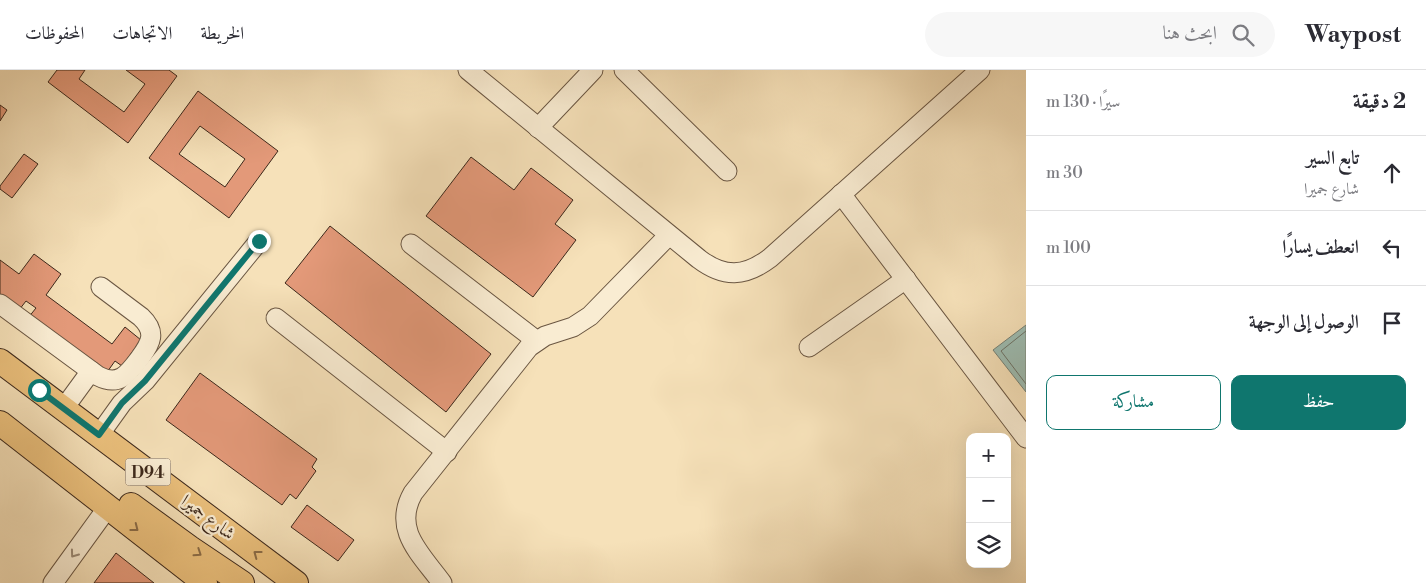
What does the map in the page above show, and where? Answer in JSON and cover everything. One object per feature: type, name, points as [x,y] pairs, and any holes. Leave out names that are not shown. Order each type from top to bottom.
[{"type":"main road","name":"شارع جميرا","points":[[0,361],[296,583]]},
{"type":"main road","points":[[0,423],[204,583]]},
{"type":"main road","points":[[39,453],[68,465],[103,485],[242,583]]},
{"type":"street","points":[[468,70],[710,267],[734,274],[747,272],[770,258],[980,70]]},
{"type":"street","points":[[538,128],[594,70]]},
{"type":"street","points":[[624,70],[727,171]]},
{"type":"street","points":[[841,194],[1026,438]]},
{"type":"street","points":[[442,583],[408,536],[405,514],[413,493],[529,347],[554,333],[573,327],[590,316],[669,235]]},
{"type":"street","points":[[104,438],[131,410],[145,381],[259,241]]},
{"type":"street","points":[[411,244],[537,341]]},
{"type":"street","points":[[809,347],[906,279]]},
{"type":"street","points":[[0,304],[98,376],[114,380],[125,376],[129,372],[148,346],[151,334],[146,321],[101,286]]},
{"type":"street","points":[[276,318],[446,452]]},
{"type":"street","points":[[64,408],[91,371]]},
{"type":"street","points":[[53,583],[108,506]]},
{"type":"water","points":[[1026,325],[1026,392],[993,350]]},
{"type":"building","points":[[57,70],[85,70],[79,79],[124,112],[145,84],[126,70],[169,70],[177,76],[128,143],[48,82]]},
{"type":"building","points":[[198,91],[278,151],[229,218],[149,158]],"holes":[[[200,126],[245,159],[225,187],[179,154]]]},
{"type":"building","points":[[0,105],[7,110],[0,121]]},
{"type":"building","points":[[24,154],[38,164],[12,198],[0,189],[0,186]]},
{"type":"building","points":[[471,157],[514,190],[531,168],[573,200],[555,224],[576,240],[533,297],[426,216]]},
{"type":"building","points":[[330,226],[491,354],[446,412],[285,283]]},
{"type":"building","points":[[34,254],[61,274],[46,295],[112,344],[125,327],[141,340],[122,366],[115,361],[105,375],[28,318],[36,308],[26,301],[19,310],[0,296],[0,260],[19,274]]},
{"type":"building","points":[[200,373],[317,459],[312,467],[316,471],[296,499],[290,494],[282,505],[166,420]]},
{"type":"building","points":[[307,505],[354,540],[338,561],[291,527]]},
{"type":"building","points":[[116,553],[154,583],[94,583]]},
{"type":"route","points":[[39,390],[99,435],[122,403],[145,381],[259,241]]}]
